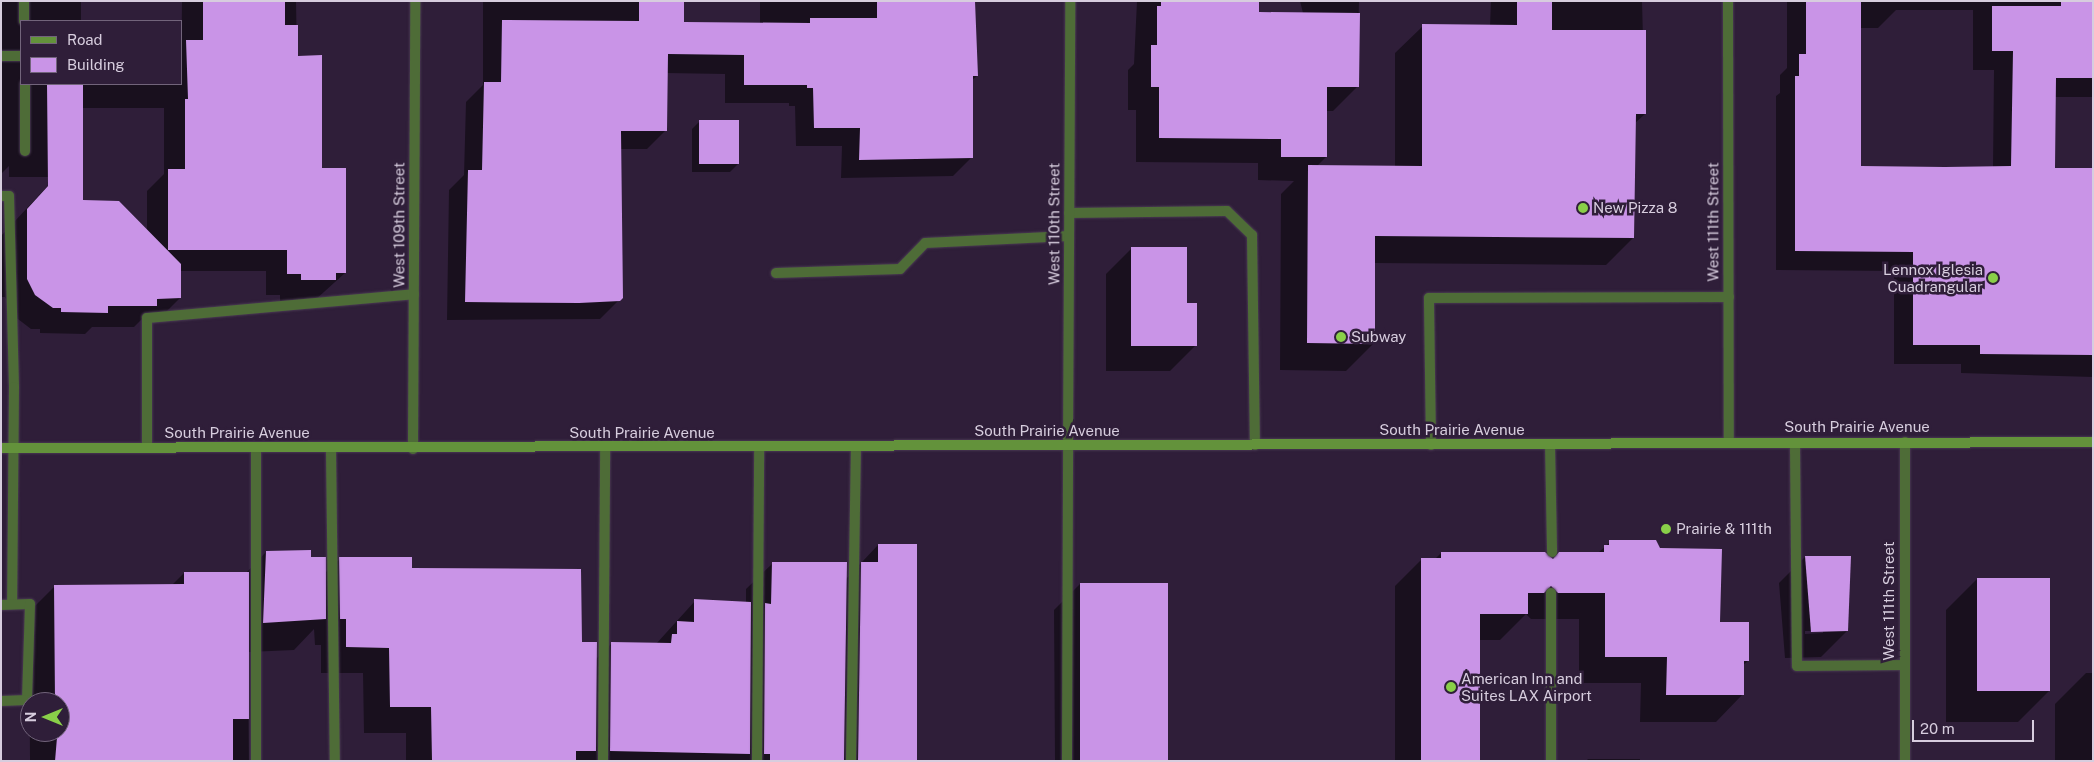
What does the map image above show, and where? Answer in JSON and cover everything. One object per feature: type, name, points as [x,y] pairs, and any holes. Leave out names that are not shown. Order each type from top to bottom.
[{"type":"main road","name":"South Prairie Avenue","points":[[1,448],[413,449],[2093,442]]},
{"type":"street","points":[[24,1],[24,20]]},
{"type":"street","name":"West 109th Street","points":[[413,449],[415,1]]},
{"type":"street","name":"West 110th Street","points":[[1067,761],[1070,1]]},
{"type":"street","name":"West 111th Street","points":[[1728,1],[1728,443]]},
{"type":"street","points":[[1,56],[20,56]]},
{"type":"street","points":[[25,85],[25,150]]},
{"type":"street","points":[[1,196],[9,196],[14,448],[6,605],[30,604],[27,700],[1,701]]},
{"type":"street","points":[[1069,213],[1227,211],[1252,235],[1256,445]]},
{"type":"street","points":[[776,273],[900,269],[925,243],[1069,236]]},
{"type":"street","points":[[147,448],[147,318],[414,294]]},
{"type":"street","points":[[1431,445],[1429,298],[1728,297]]},
{"type":"street","points":[[1795,442],[1797,666],[1904,665]]},
{"type":"street","name":"West 111th Street","points":[[1905,442],[1905,761]]},
{"type":"street","points":[[1550,444],[1552,552]]},
{"type":"street","points":[[757,761],[759,447]]},
{"type":"street","points":[[851,761],[856,447]]},
{"type":"street","points":[[256,448],[256,761]]},
{"type":"street","points":[[603,761],[605,448]]},
{"type":"street","points":[[331,449],[335,761]]},
{"type":"street","points":[[1551,592],[1551,761]]},
{"type":"building","points":[[203,1],[285,1],[285,25],[298,25],[298,56],[322,55],[322,168],[346,168],[346,273],[336,273],[336,280],[301,280],[301,274],[287,274],[287,250],[168,250],[168,169],[185,169],[185,99],[188,99],[186,40],[203,40]]},
{"type":"building","points":[[639,1],[684,1],[684,22],[810,23],[810,18],[877,18],[877,1],[975,1],[978,76],[973,76],[973,158],[859,160],[860,128],[814,128],[813,88],[807,88],[807,85],[744,85],[744,55],[668,54],[667,131],[621,131],[623,298],[620,301],[579,303],[465,302],[468,170],[482,170],[484,82],[501,82],[502,20],[639,21]]},
{"type":"building","points":[[1161,1],[1259,1],[1259,12],[1360,13],[1359,87],[1327,87],[1327,157],[1281,157],[1281,139],[1159,138],[1159,87],[1151,87],[1151,45],[1157,45],[1157,6],[1161,6]]},
{"type":"building","points":[[1517,1],[1552,1],[1552,30],[1646,30],[1646,114],[1636,114],[1634,238],[1375,236],[1375,344],[1307,343],[1308,165],[1422,166],[1422,24],[1517,25]]},
{"type":"building","points":[[1806,1],[1861,1],[1861,166],[1945,167],[2011,166],[2013,51],[1992,51],[1992,6],[2061,6],[2061,1],[2093,1],[2093,78],[2056,78],[2055,168],[2093,168],[2093,355],[1980,354],[1980,345],[1913,345],[1913,252],[1795,251],[1795,76],[1799,76],[1799,54],[1806,54]]},
{"type":"building","points":[[47,85],[83,85],[83,200],[119,201],[181,264],[181,298],[157,299],[157,306],[108,306],[108,313],[61,312],[61,308],[53,308],[35,295],[27,279],[27,209],[48,186]]},
{"type":"building","points":[[699,120],[739,120],[739,164],[699,164]]},
{"type":"building","points":[[1131,247],[1187,247],[1187,303],[1197,303],[1197,346],[1131,346]]},
{"type":"building","points":[[1609,540],[1656,540],[1660,548],[1722,549],[1720,622],[1749,622],[1749,661],[1744,661],[1744,695],[1666,695],[1667,657],[1605,657],[1605,593],[1558,593],[1551,586],[1544,593],[1528,593],[1528,614],[1480,614],[1480,761],[1421,761],[1421,558],[1441,558],[1441,552],[1545,552],[1553,559],[1559,552],[1604,552],[1604,545],[1609,545]]},
{"type":"building","points":[[878,544],[917,544],[917,760],[858,760],[861,562],[878,562]]},
{"type":"building","points":[[311,550],[311,557],[326,557],[326,619],[263,623],[266,551]]},
{"type":"building","points":[[1805,556],[1851,556],[1848,631],[1811,632]]},
{"type":"building","points":[[339,557],[412,557],[412,568],[581,569],[582,642],[597,642],[596,751],[576,751],[576,761],[432,761],[431,707],[390,707],[389,648],[346,647],[346,619],[340,619]]},
{"type":"building","points":[[772,562],[847,562],[844,760],[770,761],[770,754],[764,754],[765,603],[771,604]]},
{"type":"building","points":[[184,572],[249,572],[249,719],[233,719],[233,761],[55,761],[57,742],[70,742],[70,692],[55,692],[54,585],[184,584]]},
{"type":"building","points":[[1977,578],[2050,578],[2050,691],[1977,691]]},
{"type":"building","points":[[1080,583],[1168,583],[1168,761],[1080,761]]},
{"type":"building","points":[[694,599],[751,602],[750,754],[610,751],[611,642],[671,643],[672,634],[677,634],[677,621],[694,622]]},
{"type":"place","name":"New Pizza 8","points":[[1583,208]]},
{"type":"place","name":"Lennox Iglesia Cuadrangular","points":[[1993,278]]},
{"type":"place","name":"Subway","points":[[1341,337]]},
{"type":"place","name":"Prairie & 111th","points":[[1666,529]]},
{"type":"place","name":"American Inn and Suites LAX Airport","points":[[1451,687]]}]
